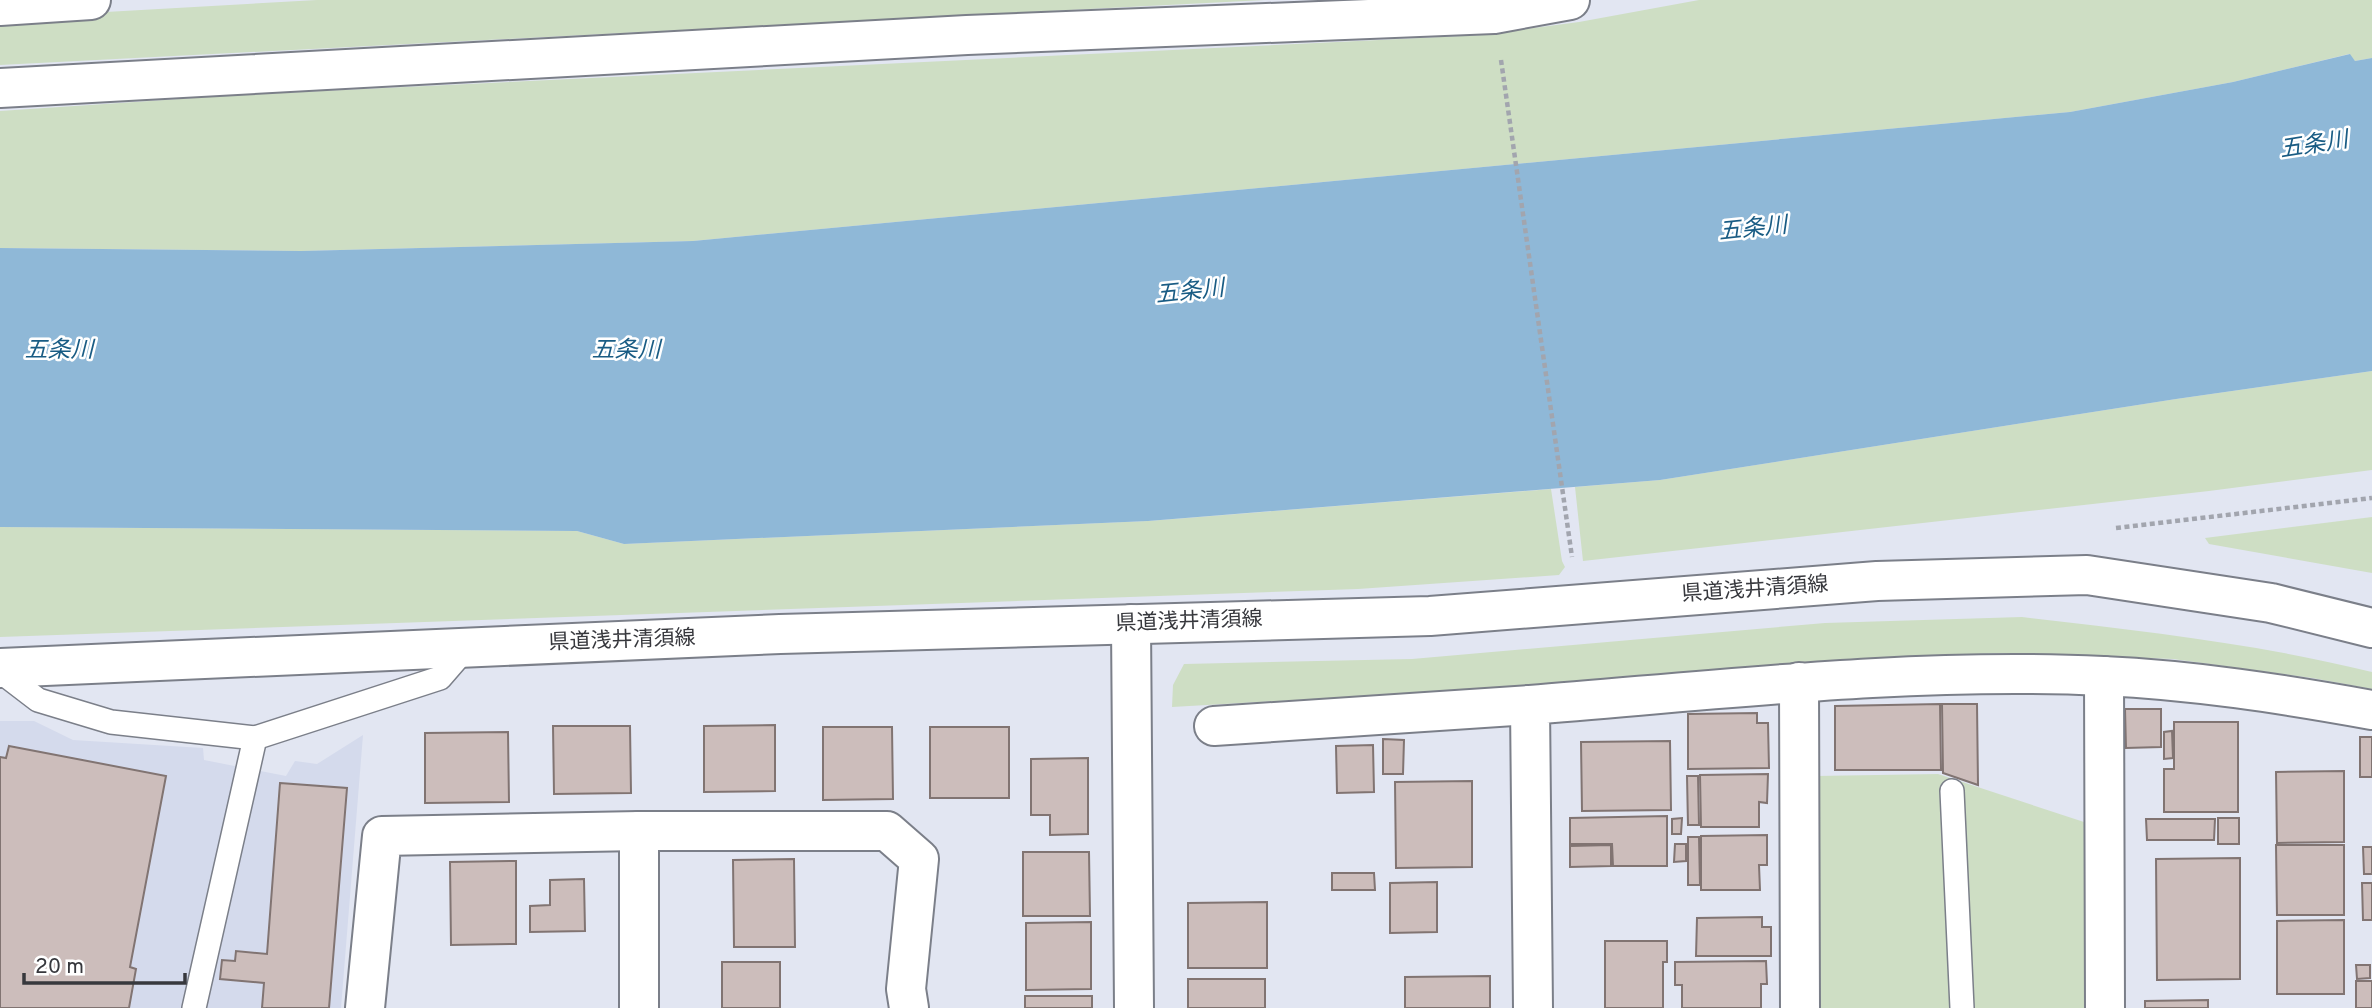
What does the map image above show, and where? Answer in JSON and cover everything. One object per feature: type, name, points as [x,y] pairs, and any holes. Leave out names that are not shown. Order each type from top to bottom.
[{"type":"street","points":[[0,6],[91,0]]},
{"type":"street","points":[[1380,19],[1425,0]]},
{"type":"street","points":[[0,88],[967,35],[1494,14],[1570,0]]},
{"type":"street","name":"県道浅井清須線","points":[[0,669],[780,634],[1430,616],[1877,581],[2087,575],[2271,603],[2372,628]]},
{"type":"street","points":[[1131,624],[1134,1008]]},
{"type":"street","points":[[1214,726],[1530,705],[1799,682],[1986,675],[2104,676],[2279,693],[2372,710]]},
{"type":"street","points":[[2104,676],[2105,1008]]},
{"type":"street","points":[[1799,682],[1800,1008]]},
{"type":"street","points":[[1530,705],[1533,1008]]},
{"type":"street","points":[[365,1008],[382,836],[639,831],[887,831],[919,859],[906,989],[909,1008]]},
{"type":"street","points":[[639,831],[639,1008]]},
{"type":"lane","points":[[0,669],[38,700],[111,722],[255,738],[440,678],[466,648]]},
{"type":"lane","points":[[194,1008],[255,738]]},
{"type":"lane","points":[[1952,791],[1962,1008]]},
{"type":"path","points":[[1500,56],[1573,566]]},
{"type":"shaded area","points":[[0,721],[34,721],[73,740],[203,748],[204,760],[286,776],[295,761],[317,764],[363,735],[341,1008],[0,1008]]},
{"type":"green space","points":[[317,0],[1265,0],[0,65],[0,18]]},
{"type":"green space","points":[[1699,0],[2372,0],[2372,58],[2355,61],[2349,54],[2233,82],[2070,112],[693,241],[301,251],[0,248],[0,111],[239,95],[1482,35],[1579,22]]},
{"type":"green space","points":[[2372,371],[2372,470],[2209,491],[1583,561],[1575,487],[1660,480]]},
{"type":"green space","points":[[1551,489],[1565,567],[1559,575],[1358,589],[0,637],[0,527],[577,531],[624,544],[1148,521]]},
{"type":"green space","points":[[2372,517],[2372,573],[2209,544],[2205,538]]},
{"type":"green space","points":[[2022,617],[2285,653],[2372,672],[2372,689],[2173,659],[2002,653],[1832,660],[1489,689],[1172,707],[1173,685],[1184,664],[1412,659],[1825,623]]},
{"type":"green space","points":[[1938,774],[2084,822],[2086,1008],[1821,1008],[1816,776]]},
{"type":"water","name":"五条川","points":[[2350,54],[2355,61],[2372,58],[2372,371],[1660,480],[1148,521],[624,544],[577,531],[0,527],[0,248],[301,251],[693,241],[2070,112],[2233,82]]},
{"type":"building","points":[[1940,704],[1941,770],[1835,770],[1835,706]]},
{"type":"building","points":[[1942,704],[1977,704],[1978,785],[1943,773]]},
{"type":"building","points":[[2125,709],[2161,709],[2161,747],[2126,748]]},
{"type":"building","points":[[1757,713],[1757,723],[1768,723],[1769,768],[1688,769],[1688,714]]},
{"type":"building","points":[[2174,722],[2238,722],[2238,812],[2164,812],[2164,769],[2174,769]]},
{"type":"building","points":[[775,725],[775,791],[704,792],[704,726]]},
{"type":"building","points":[[553,726],[630,726],[631,793],[554,794]]},
{"type":"building","points":[[823,727],[892,727],[893,799],[823,800]]},
{"type":"building","points":[[930,727],[1009,727],[1009,798],[930,798]]},
{"type":"building","points":[[2172,731],[2173,758],[2164,759],[2164,732]]},
{"type":"building","points":[[508,732],[509,802],[425,803],[425,733]]},
{"type":"building","points":[[2360,737],[2372,737],[2372,777],[2360,777]]},
{"type":"building","points":[[1383,739],[1404,740],[1403,774],[1383,774]]},
{"type":"building","points":[[1670,741],[1671,810],[1582,811],[1581,742]]},
{"type":"building","points":[[1373,745],[1374,792],[1337,793],[1336,746]]},
{"type":"building","points":[[9,746],[166,776],[130,967],[136,969],[129,1008],[0,1008],[0,757],[6,758]]},
{"type":"building","points":[[1088,758],[1088,834],[1050,835],[1050,815],[1031,815],[1031,759]]},
{"type":"building","points":[[2344,771],[2344,842],[2277,843],[2276,772]]},
{"type":"building","points":[[1768,774],[1767,803],[1759,802],[1759,827],[1701,827],[1700,775]]},
{"type":"building","points":[[1687,776],[1698,776],[1699,825],[1688,825]]},
{"type":"building","points":[[1472,781],[1472,867],[1396,868],[1395,782]]},
{"type":"building","points":[[280,783],[347,788],[329,1008],[262,1008],[264,983],[220,979],[222,960],[235,961],[236,951],[267,954]]},
{"type":"building","points":[[1667,816],[1667,866],[1613,866],[1612,844],[1570,844],[1570,818]]},
{"type":"building","points":[[1682,818],[1681,834],[1672,834],[1672,819]]},
{"type":"building","points":[[2218,818],[2239,818],[2239,844],[2218,844]]},
{"type":"building","points":[[2146,819],[2215,819],[2214,840],[2147,840]]},
{"type":"building","points":[[1767,835],[1767,865],[1759,865],[1760,890],[1701,890],[1701,836]]},
{"type":"building","points":[[1688,837],[1699,837],[1700,885],[1688,885]]},
{"type":"building","points":[[1675,844],[1686,844],[1686,861],[1674,862]]},
{"type":"building","points":[[1611,845],[1611,866],[1570,867],[1570,846]]},
{"type":"building","points":[[2276,845],[2344,845],[2344,915],[2277,915]]},
{"type":"building","points":[[2363,847],[2372,847],[2372,874],[2364,874]]},
{"type":"building","points":[[1023,852],[1089,852],[1090,916],[1023,916]]},
{"type":"building","points":[[2240,858],[2240,979],[2157,980],[2156,859]]},
{"type":"building","points":[[794,859],[795,947],[734,947],[733,860]]},
{"type":"building","points":[[516,861],[516,944],[451,945],[450,862]]},
{"type":"building","points":[[1332,873],[1374,873],[1375,890],[1332,890]]},
{"type":"building","points":[[584,879],[585,931],[530,932],[530,906],[550,905],[550,880]]},
{"type":"building","points":[[1437,882],[1437,932],[1390,933],[1390,883]]},
{"type":"building","points":[[2362,883],[2372,883],[2372,920],[2363,920]]},
{"type":"building","points":[[1267,902],[1267,968],[1188,968],[1188,903]]},
{"type":"building","points":[[1762,917],[1762,927],[1771,927],[1771,956],[1696,956],[1697,918]]},
{"type":"building","points":[[2344,920],[2344,994],[2277,994],[2277,921]]},
{"type":"building","points":[[1091,922],[1091,989],[1026,990],[1026,923]]},
{"type":"building","points":[[1605,941],[1667,941],[1667,962],[1663,962],[1663,1008],[1605,1008]]},
{"type":"building","points":[[1766,961],[1767,984],[1761,984],[1761,1008],[1682,1008],[1682,985],[1675,985],[1675,962]]},
{"type":"building","points":[[722,962],[780,962],[780,1008],[722,1008]]},
{"type":"building","points":[[2356,965],[2370,965],[2370,978],[2357,979]]},
{"type":"building","points":[[1490,976],[1490,1008],[1405,1008],[1405,977]]},
{"type":"building","points":[[1188,979],[1265,979],[1265,1008],[1188,1008]]},
{"type":"building","points":[[2356,981],[2372,981],[2372,1008],[2356,1008]]},
{"type":"building","points":[[1025,996],[1092,996],[1092,1008],[1025,1008]]},
{"type":"building","points":[[2208,1000],[2208,1008],[2145,1008],[2145,1001]]}]
